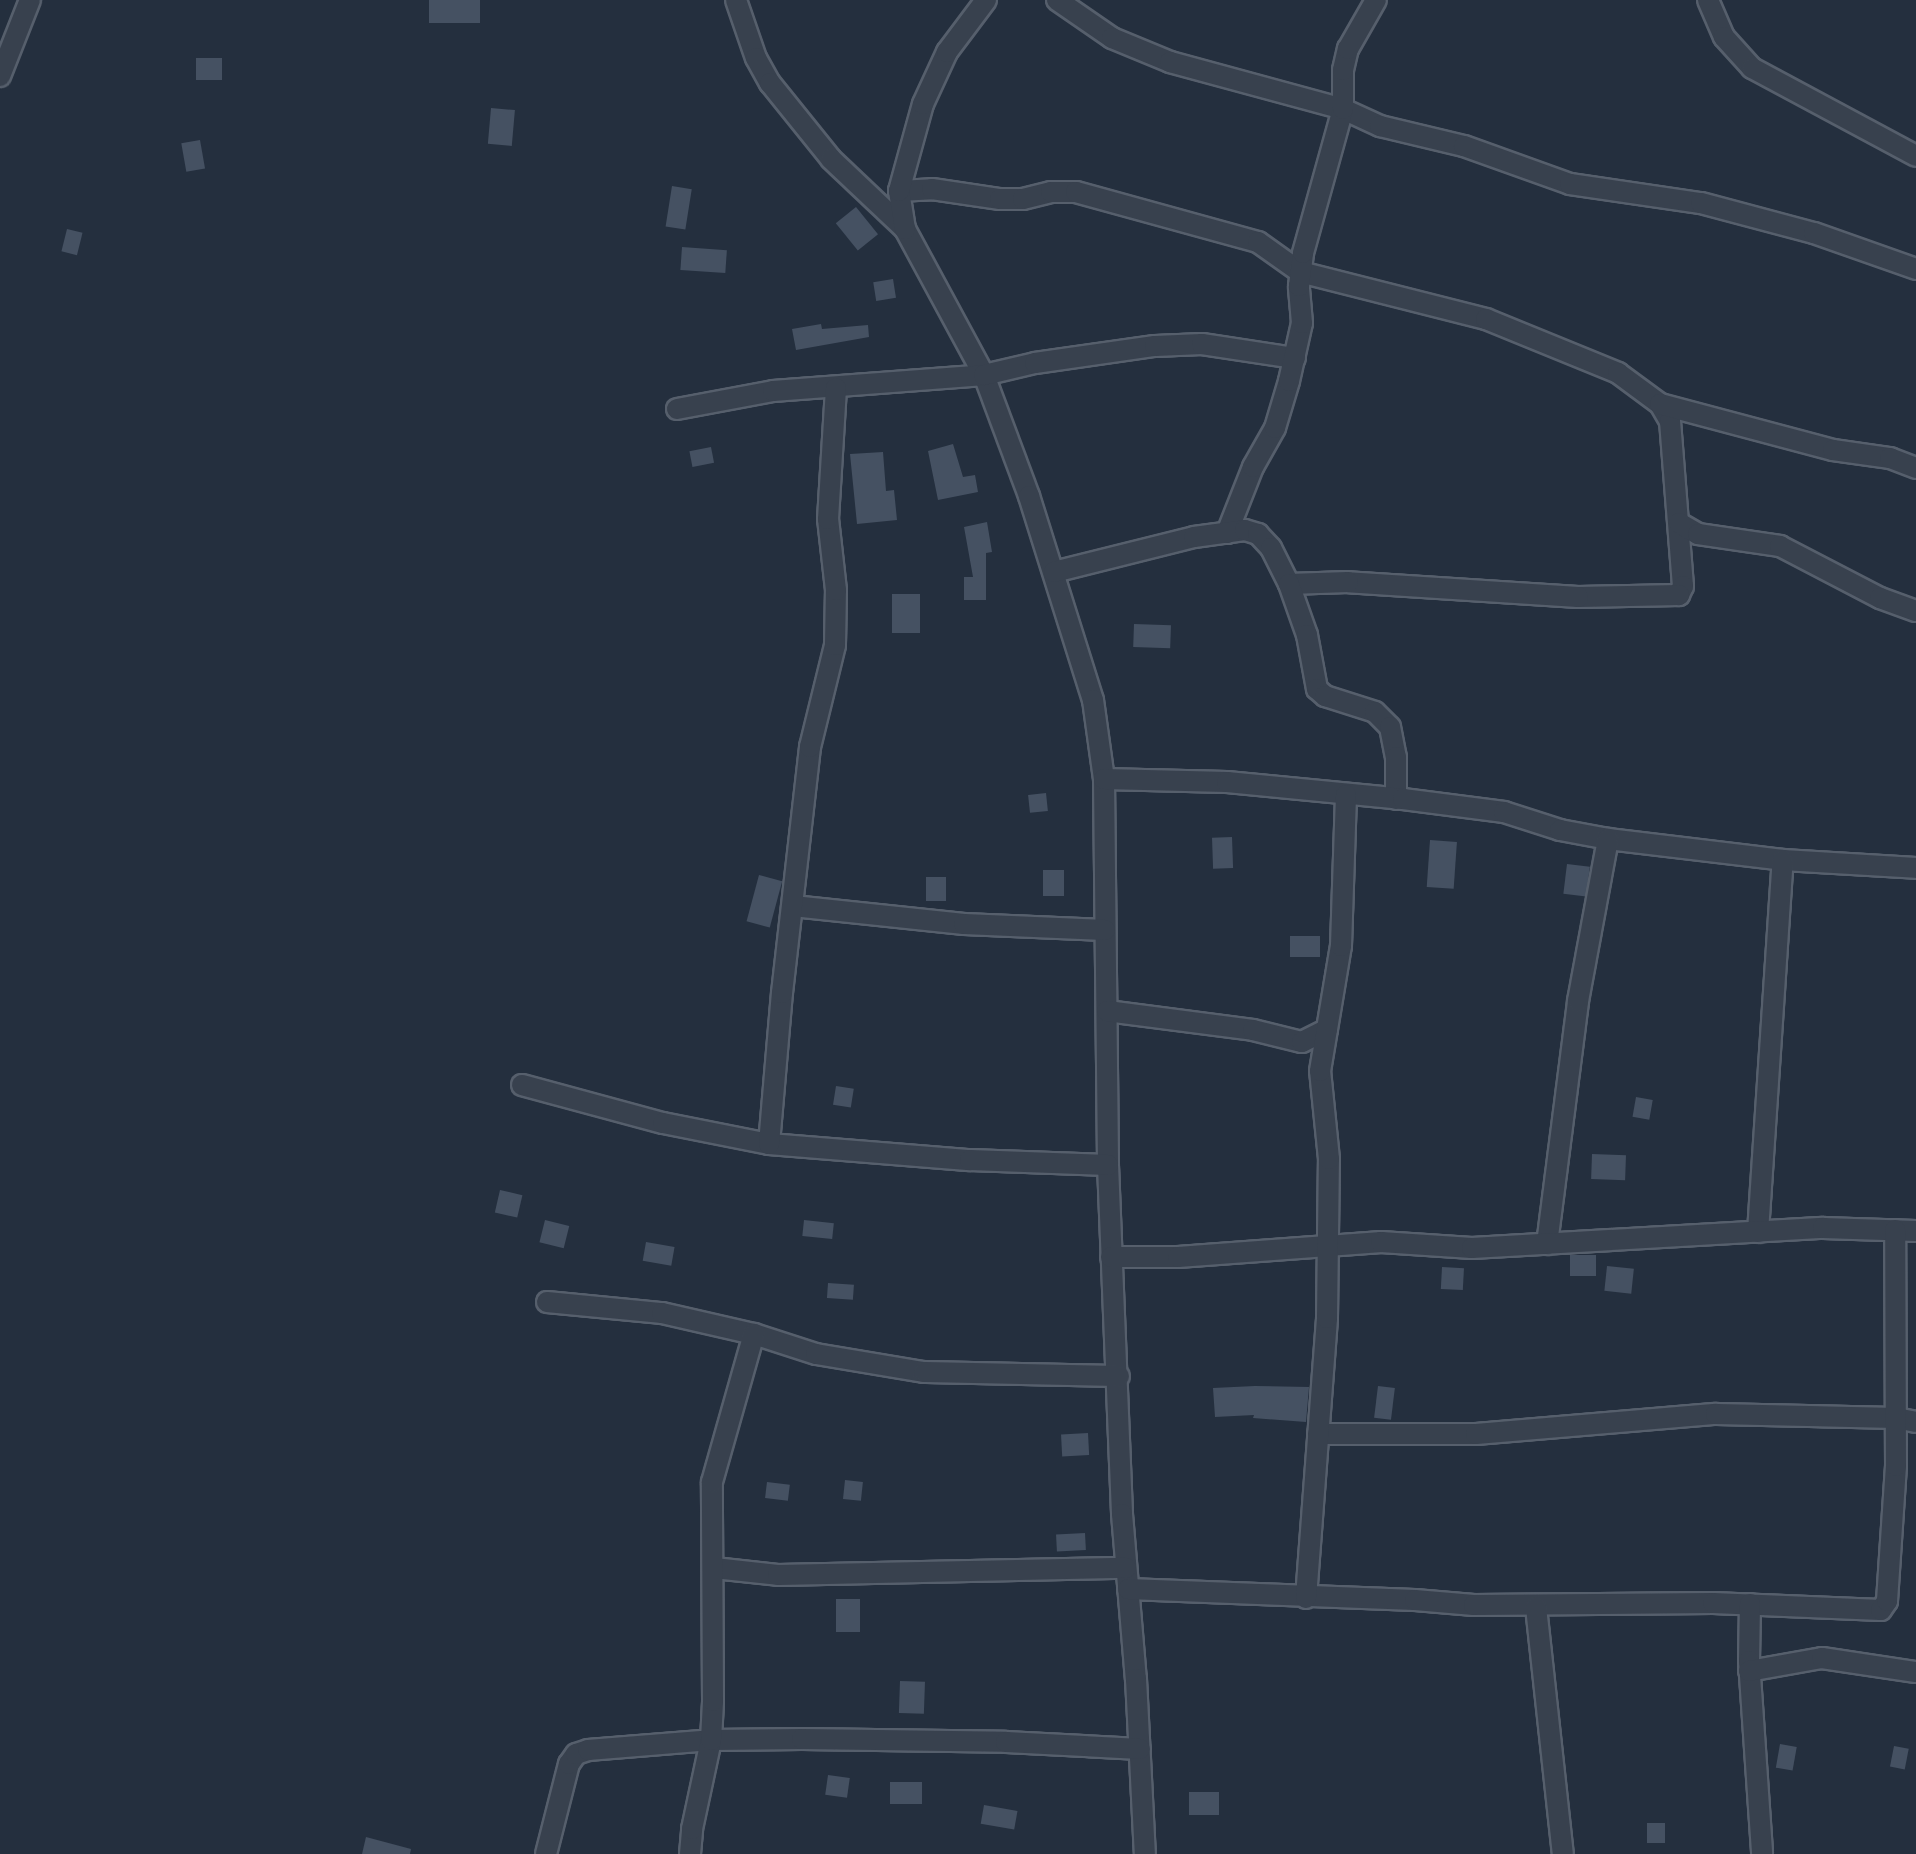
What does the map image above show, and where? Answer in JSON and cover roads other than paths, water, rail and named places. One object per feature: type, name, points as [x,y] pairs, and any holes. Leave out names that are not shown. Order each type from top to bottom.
[{"type":"street","points":[[0,76],[30,0]]},
{"type":"street","points":[[736,0],[756,58],[770,83],[831,159],[905,229],[984,375],[1054,572],[1093,700],[1104,779],[1111,1257],[1126,1568],[1145,1854]]},
{"type":"street","points":[[905,229],[899,191],[923,104],[936,71],[986,0]]},
{"type":"street","points":[[1057,0],[1112,38],[1138,51],[1343,109],[1355,118],[1380,126],[1464,146],[1570,184],[1701,203],[1814,233],[1916,269]]},
{"type":"street","points":[[1227,533],[1253,467],[1275,428],[1295,358],[1302,323],[1300,272],[1343,109],[1343,70],[1348,49],[1376,0]]},
{"type":"street","points":[[1708,0],[1724,37],[1752,68],[1916,156]]},
{"type":"street","points":[[899,191],[932,189],[1000,199],[1076,192],[1258,242],[1300,272],[1486,319],[1618,373],[1660,404],[1800,442],[1890,458],[1916,468]]},
{"type":"street","points":[[677,409],[773,391],[984,375],[1035,363],[1155,346],[1202,344],[1295,358]]},
{"type":"street","points":[[769,1144],[782,993],[810,747],[835,645],[836,590],[828,519],[836,388]]},
{"type":"street","points":[[1289,584],[1348,582],[1578,597],[1670,598],[1679,595],[1683,586],[1679,523],[1675,516],[1673,440],[1670,421],[1660,404]]},
{"type":"street","points":[[1679,523],[1698,534],[1780,546],[1880,598],[1916,611]]},
{"type":"street","points":[[1054,572],[1157,544],[1245,530],[1258,534],[1271,548],[1289,584],[1307,635],[1317,689],[1325,696],[1375,712],[1390,727],[1396,757],[1396,799]]},
{"type":"street","points":[[1104,779],[1227,782],[1396,799],[1504,812],[1560,830],[1608,839],[1783,860],[1916,868]]},
{"type":"street","points":[[1306,1598],[1327,1318],[1329,1159],[1320,1071],[1341,946],[1346,795]]},
{"type":"street","points":[[1547,1244],[1578,1001],[1608,839]]},
{"type":"street","points":[[1758,1232],[1783,860]]},
{"type":"street","points":[[793,906],[964,924],[1105,930]]},
{"type":"street","points":[[1107,1011],[1253,1030],[1302,1042],[1327,1029]]},
{"type":"street","points":[[1302,1042],[1320,1071]]},
{"type":"street","points":[[522,1085],[649,1120],[769,1144],[970,1160],[1108,1165]]},
{"type":"street","points":[[1111,1257],[1178,1257],[1381,1242],[1472,1248],[1823,1228],[1916,1231]]},
{"type":"street","points":[[1128,1589],[1536,1607],[1750,1604],[1881,1610],[1887,1601],[1906,1420],[1895,1230]]},
{"type":"street","points":[[547,1302],[662,1313],[754,1334],[816,1354],[924,1372],[1119,1376]]},
{"type":"street","points":[[690,1854],[692,1829],[711,1740],[712,1482],[729,1410],[754,1334]]},
{"type":"street","points":[[1318,1434],[1476,1434],[1716,1414],[1906,1420]]},
{"type":"street","points":[[714,1568],[778,1575],[1126,1568]]},
{"type":"street","points":[[1750,1604],[1749,1671],[1762,1854]]},
{"type":"street","points":[[1536,1607],[1563,1854]]},
{"type":"street","points":[[1749,1671],[1822,1658],[1916,1672]]},
{"type":"street","points":[[546,1854],[557,1804],[576,1754],[711,1740],[1006,1742],[1140,1749]]}]
